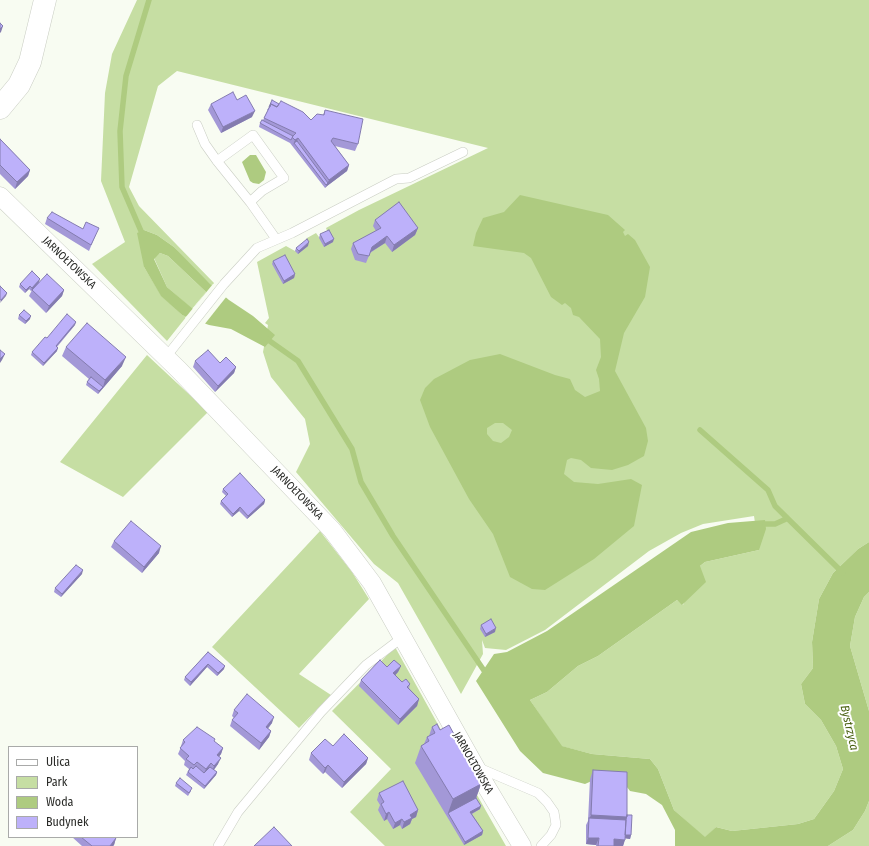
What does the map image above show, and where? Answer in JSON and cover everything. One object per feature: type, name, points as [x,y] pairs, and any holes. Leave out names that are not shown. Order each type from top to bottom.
[{"type":"street","points":[[0,108],[19,85],[30,62],[45,0]]},
{"type":"street","name":"JARNOŁTOWSKA","points":[[0,196],[166,357],[332,530],[372,583],[522,846]]},
{"type":"lane","points":[[197,125],[205,144],[250,202],[276,239]]},
{"type":"lane","points":[[217,161],[253,135],[284,178],[262,191],[250,202]]},
{"type":"lane","points":[[166,357],[224,284],[257,248],[292,233],[396,179],[409,178],[463,152]]},
{"type":"lane","points":[[218,846],[238,812],[326,706],[366,665],[403,637]]},
{"type":"lane","points":[[476,767],[538,793],[547,802],[554,812],[556,825],[551,835],[541,846]]},
{"type":"green space","points":[[137,0],[869,0],[869,542],[858,549],[833,573],[819,599],[812,642],[813,668],[801,684],[805,704],[821,720],[836,746],[843,769],[834,791],[814,819],[798,824],[732,831],[716,827],[705,838],[674,810],[658,769],[650,759],[592,754],[561,746],[530,700],[547,692],[578,666],[598,656],[677,600],[683,605],[700,566],[705,562],[759,550],[754,516],[703,524],[681,533],[649,551],[545,630],[506,650],[485,648],[482,640],[483,654],[461,694],[398,583],[374,564],[296,472],[310,444],[305,419],[271,377],[263,352],[268,325],[265,323],[269,318],[257,262],[286,246],[295,251],[306,243],[307,238],[316,233],[319,237],[328,233],[326,228],[359,210],[488,148],[177,71],[158,86],[129,187],[139,206],[214,283],[212,286],[198,274],[174,247],[157,235],[144,230],[144,267],[161,295],[182,315],[187,316],[167,341],[92,264],[125,242],[101,181],[105,93],[112,54]]},
{"type":"green space","points":[[160,253],[168,256],[206,292],[192,309],[167,287],[154,258]]},
{"type":"green space","points":[[147,355],[208,412],[123,497],[60,462]]},
{"type":"green space","points":[[320,531],[352,572],[369,599],[299,674],[331,695],[299,728],[212,647]]},
{"type":"green space","points":[[869,592],[869,711],[850,646],[855,617],[864,597]]},
{"type":"green space","points":[[395,647],[506,846],[385,846],[350,812],[391,769],[332,711]]},
{"type":"green space","points":[[869,801],[869,846],[828,846],[853,830],[865,811]]},
{"type":"water","points":[[250,155],[256,155],[266,172],[264,180],[259,184],[250,181],[242,162]]},
{"type":"water","points":[[520,195],[608,215],[625,230],[623,232],[625,236],[628,234],[635,240],[650,267],[645,297],[624,333],[615,371],[646,428],[648,441],[644,456],[628,465],[612,470],[591,468],[581,460],[571,458],[567,460],[564,474],[574,482],[598,484],[631,479],[642,485],[634,526],[594,559],[545,590],[532,589],[510,577],[493,534],[469,499],[430,427],[420,400],[425,388],[434,379],[470,360],[500,354],[555,375],[570,379],[575,390],[585,397],[600,391],[599,379],[596,370],[601,357],[600,339],[579,317],[573,315],[571,308],[565,303],[562,305],[551,297],[531,258],[524,253],[473,246],[476,233],[483,218],[504,212]],"holes":[[[495,423],[503,423],[512,430],[509,437],[501,443],[493,441],[487,434],[487,428]]]},
{"type":"water","points":[[144,230],[157,235],[174,247],[209,283],[229,300],[253,316],[275,335],[265,347],[231,329],[209,325],[182,315],[161,296],[144,267],[137,233]],"holes":[[[160,253],[168,256],[206,292],[193,309],[167,287],[154,259]]]},
{"type":"water","name":"Bystrzyca","points":[[765,520],[766,529],[759,550],[705,562],[700,566],[706,582],[682,605],[677,600],[598,656],[578,666],[547,692],[530,700],[562,746],[592,754],[650,759],[658,769],[674,810],[705,837],[716,827],[732,831],[798,824],[814,819],[834,791],[843,769],[836,746],[821,720],[805,704],[801,684],[813,668],[812,642],[819,599],[833,573],[858,549],[869,542],[869,592],[864,597],[855,617],[850,646],[869,711],[869,801],[865,811],[853,830],[828,846],[675,846],[675,830],[662,805],[646,794],[630,791],[617,774],[603,776],[585,784],[543,773],[520,751],[476,681],[494,654],[507,652],[547,631],[691,532],[728,523]]},
{"type":"pier","points":[[213,284],[227,296],[204,325],[185,318]]},
{"type":"building","points":[[233,92],[237,100],[246,95],[255,111],[223,127],[211,104]]},
{"type":"building","points":[[272,100],[279,104],[277,107],[271,104],[269,107]]},
{"type":"building","points":[[281,101],[303,112],[311,120],[317,114],[324,115],[325,110],[363,119],[358,144],[333,138],[331,141],[349,165],[329,180],[298,138],[295,140],[292,137],[296,133],[264,118],[271,104],[277,107]]},
{"type":"building","points":[[262,120],[293,136],[291,140],[260,123]]},
{"type":"building","points":[[0,139],[30,170],[17,182],[0,165]]},
{"type":"building","points":[[297,141],[328,183],[326,185],[294,143]]},
{"type":"building","points":[[399,202],[418,228],[394,245],[387,236],[372,247],[369,256],[358,254],[353,243],[381,228],[375,220]]},
{"type":"building","points":[[52,212],[83,229],[86,222],[99,228],[91,245],[47,218]]},
{"type":"building","points":[[329,230],[334,239],[325,244],[320,234]]},
{"type":"building","points":[[307,239],[309,242],[299,251],[296,248]]},
{"type":"building","points":[[285,255],[295,274],[284,281],[273,261]]},
{"type":"building","points":[[32,271],[40,279],[32,288],[30,286],[26,290],[20,284]]},
{"type":"building","points":[[47,274],[64,290],[49,306],[32,290]]},
{"type":"building","points":[[0,286],[7,293],[1,300],[0,300]]},
{"type":"building","points":[[24,310],[31,316],[26,321],[19,315]]},
{"type":"building","points":[[67,314],[76,322],[56,346],[58,348],[44,363],[32,352],[45,337],[47,338]]},
{"type":"building","points":[[87,323],[126,357],[105,380],[66,347]]},
{"type":"building","points":[[0,350],[5,354],[0,359]]},
{"type":"building","points":[[208,350],[220,363],[226,357],[236,367],[218,386],[195,361]]},
{"type":"building","points":[[91,377],[103,387],[99,391],[87,382]]},
{"type":"building","points":[[240,473],[265,500],[248,516],[240,507],[233,514],[221,501],[228,494],[223,489]]},
{"type":"building","points":[[131,521],[161,546],[144,567],[114,541]]},
{"type":"building","points":[[76,565],[83,570],[62,594],[55,588]]},
{"type":"building","points":[[491,619],[496,628],[486,634],[481,625]]},
{"type":"building","points":[[208,652],[225,666],[218,673],[208,664],[191,682],[185,677]]},
{"type":"building","points":[[380,660],[387,667],[394,660],[401,666],[393,673],[402,682],[406,679],[410,684],[407,687],[419,699],[400,719],[361,680]]},
{"type":"building","points":[[247,694],[274,717],[266,727],[271,731],[261,743],[232,720],[238,713],[234,710]]},
{"type":"building","points":[[437,724],[440,730],[449,725],[481,784],[453,799],[421,746],[429,741],[427,737],[435,733],[432,727]]},
{"type":"building","points":[[197,727],[215,739],[214,741],[223,748],[217,755],[221,758],[214,766],[211,763],[206,769],[197,762],[194,765],[186,759],[189,756],[180,748],[185,742],[183,740]]},
{"type":"building","points":[[344,734],[368,758],[344,782],[328,765],[325,768],[311,753],[325,739],[333,746]]},
{"type":"building","points":[[196,766],[204,773],[210,767],[217,772],[205,786],[188,772],[191,767],[193,769]]},
{"type":"building","points":[[593,770],[627,772],[627,817],[591,815]]},
{"type":"building","points":[[180,778],[192,788],[189,793],[176,783]]},
{"type":"building","points":[[403,781],[418,810],[410,815],[412,818],[404,822],[402,819],[395,823],[389,812],[386,814],[381,804],[384,802],[379,793]]},
{"type":"building","points":[[476,798],[481,806],[470,812],[483,831],[465,842],[448,813]]},
{"type":"building","points":[[627,815],[632,815],[631,835],[625,835]]},
{"type":"building","points":[[589,818],[626,820],[625,840],[614,839],[614,846],[598,846],[599,838],[588,838]]},
{"type":"building","points":[[274,827],[292,846],[254,846]]},
{"type":"building","points":[[82,838],[116,838],[110,846],[92,846]]},
{"type":"waterway","points":[[144,238],[122,187],[120,131],[126,76],[149,0]]},
{"type":"waterway","points":[[264,337],[298,361],[352,449],[361,482],[393,536],[487,675]]},
{"type":"waterway","points":[[700,430],[768,490],[775,506],[843,573]]},
{"type":"waterway","points":[[765,524],[775,524],[786,519]]}]
